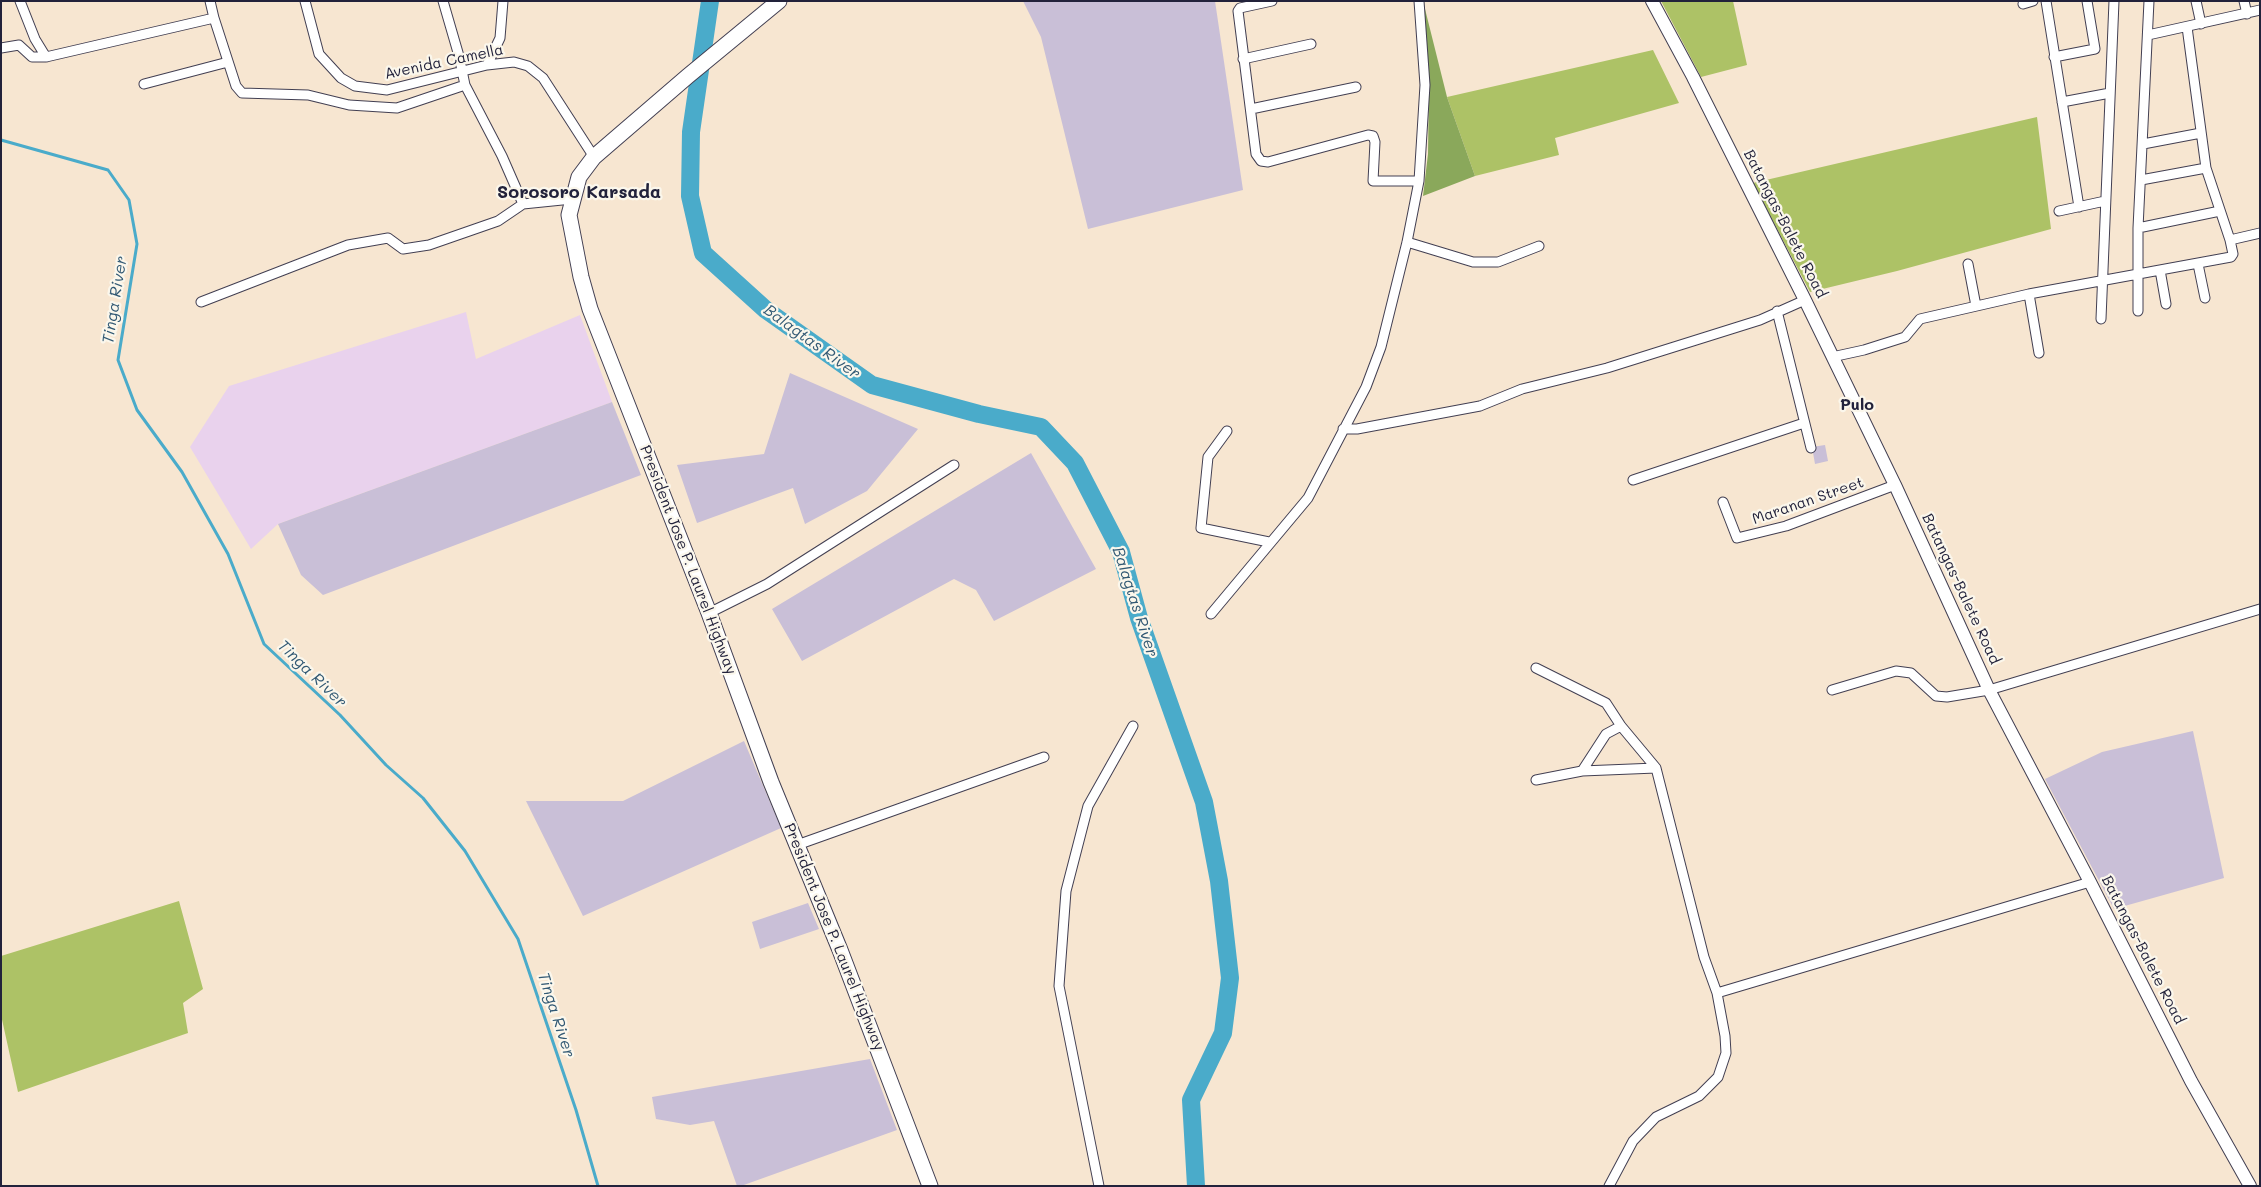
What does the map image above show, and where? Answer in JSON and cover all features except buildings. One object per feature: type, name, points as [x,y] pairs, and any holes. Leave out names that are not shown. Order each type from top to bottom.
[{"type":"highway","name":"President Jose P. Laurel Highway","points":[[779,1],[594,157],[579,177],[569,215],[572,236],[590,310],[710,613],[771,782],[876,1041],[930,1186]]},
{"type":"main road","name":"Batangas-Balete Road","points":[[1652,1],[1693,77],[1805,300],[1895,485],[1989,690],[2192,1081],[2250,1186]]},
{"type":"street","points":[[20,1],[35,39],[46,57]]},
{"type":"street","points":[[210,1],[236,86],[242,93],[308,95],[349,105],[397,108],[465,85]]},
{"type":"street","name":"Avenida Camella","points":[[305,1],[319,54],[341,78],[355,86],[387,90],[487,65],[514,62],[528,66],[543,78],[594,157]]},
{"type":"street","points":[[443,1],[460,56],[465,85],[502,156],[523,204]]},
{"type":"street","points":[[487,65],[500,38],[503,1]]},
{"type":"street","points":[[1272,1],[1250,4],[1240,8],[1238,12],[1256,154],[1261,161],[1268,162],[1373,136],[1375,142],[1373,182],[1419,181]]},
{"type":"street","points":[[1211,614],[1269,542],[1308,498],[1366,387],[1381,347],[1407,242],[1419,181],[1426,85],[1418,1]]},
{"type":"street","points":[[2023,4],[2033,1]]},
{"type":"street","points":[[2046,1],[2078,206]]},
{"type":"street","points":[[2054,57],[2095,49],[2087,1]]},
{"type":"street","points":[[2101,319],[2114,1]]},
{"type":"street","points":[[2138,312],[2138,228],[2149,1]]},
{"type":"street","points":[[2196,1],[2201,24]]},
{"type":"street","points":[[2244,1],[2247,14]]},
{"type":"street","points":[[2148,35],[2260,10]]},
{"type":"street","points":[[1,48],[19,45],[32,56],[46,57],[214,18]]},
{"type":"street","points":[[1832,357],[1864,350],[1906,337],[1920,319],[2029,294],[2231,257],[2233,254],[2230,240],[2206,168],[2188,27]]},
{"type":"street","points":[[1244,59],[1310,44]]},
{"type":"street","points":[[144,84],[228,62]]},
{"type":"street","points":[[1251,109],[1356,87]]},
{"type":"street","points":[[2062,102],[2110,93]]},
{"type":"street","points":[[2143,144],[2201,133]]},
{"type":"street","points":[[2141,180],[2206,168]]},
{"type":"street","points":[[201,302],[348,245],[388,238],[403,249],[429,245],[498,221],[523,204],[572,199]]},
{"type":"street","points":[[2059,211],[2106,201]]},
{"type":"street","points":[[2138,228],[2220,211]]},
{"type":"street","points":[[2230,240],[2260,233]]},
{"type":"street","points":[[1407,242],[1473,262],[1498,262],[1539,246]]},
{"type":"street","points":[[1968,264],[1976,306]]},
{"type":"street","points":[[2198,264],[2205,298]]},
{"type":"street","points":[[2160,270],[2166,304]]},
{"type":"street","points":[[2029,294],[2039,353]]},
{"type":"street","points":[[1343,429],[1357,429],[1480,406],[1522,389],[1607,368],[1760,320],[1805,300]]},
{"type":"street","points":[[1777,311],[1810,448]]},
{"type":"street","points":[[1633,480],[1804,423]]},
{"type":"street","points":[[1227,431],[1208,457],[1200,528],[1269,542]]},
{"type":"street","points":[[710,613],[767,584],[954,465]]},
{"type":"street","name":"Maranan Street","points":[[1724,502],[1737,538],[1786,526],[1895,485]]},
{"type":"street","points":[[1832,690],[1896,671],[1911,673],[1936,696],[1947,697],[1989,690],[2260,608]]},
{"type":"street","points":[[1536,668],[1606,703],[1621,726],[1656,768],[1704,957],[1718,993],[1726,1053],[1718,1077],[1699,1096],[1656,1117],[1633,1141],[1609,1186]]},
{"type":"street","points":[[1099,1186],[1059,986],[1066,890],[1088,806],[1132,726]]},
{"type":"street","points":[[1582,771],[1606,734],[1621,726]]},
{"type":"street","points":[[797,845],[1044,756]]},
{"type":"street","points":[[1536,780],[1582,771],[1656,768]]},
{"type":"street","points":[[1718,993],[2090,882]]},
{"type":"shaded area","points":[[1023,1],[1215,1],[1243,190],[1088,229],[1041,37]]},
{"type":"shaded area","points":[[466,312],[476,359],[580,315],[612,402],[278,524],[251,549],[190,447],[229,386]]},
{"type":"shaded area","points":[[790,373],[918,429],[867,491],[805,524],[793,488],[697,523],[677,465],[764,454]]},
{"type":"shaded area","points":[[612,402],[641,475],[323,595],[301,575],[278,524]]},
{"type":"shaded area","points":[[1825,445],[1828,461],[1815,464],[1812,447]]},
{"type":"shaded area","points":[[1031,453],[1096,569],[994,621],[976,590],[954,579],[802,661],[772,609]]},
{"type":"shaded area","points":[[2193,731],[2224,878],[2114,909],[2045,779],[2102,752]]},
{"type":"shaded area","points":[[744,741],[781,828],[583,916],[526,801],[623,801]]},
{"type":"shaded area","points":[[808,903],[819,929],[760,949],[752,922]]},
{"type":"shaded area","points":[[870,1059],[897,1130],[741,1186],[737,1186],[714,1121],[690,1125],[656,1119],[652,1097]]},
{"type":"green space","points":[[1423,1],[1447,97],[1475,176],[1423,196],[1428,154],[1429,83]]},
{"type":"green space","points":[[1661,1],[1733,1],[1747,65],[1701,77]]},
{"type":"green space","points":[[1653,50],[1679,103],[1555,138],[1559,155],[1475,176],[1447,97]]},
{"type":"green space","points":[[2037,117],[2051,229],[1897,271],[1810,292],[1753,183]]},
{"type":"green space","points":[[179,901],[203,989],[183,1003],[188,1033],[18,1092],[1,1015],[1,956]]},
{"type":"waterway","name":"Balagtas River","points":[[710,1],[691,132],[690,196],[703,253],[766,310],[872,385],[979,414],[1041,427],[1075,463],[1121,552],[1139,618],[1204,802],[1219,881],[1230,978],[1223,1033],[1191,1100],[1196,1186]]},
{"type":"waterway","name":"Tinga River","points":[[1,140],[108,170],[129,200],[137,244],[118,360],[137,410],[182,472],[228,554],[264,644],[340,715],[386,765],[423,798],[465,851],[518,939],[576,1110],[598,1186]]},
{"type":"district","name":"Sorosoro Karsada","points":[[579,192]]},
{"type":"district","name":"Pulo","points":[[1857,405]]}]
